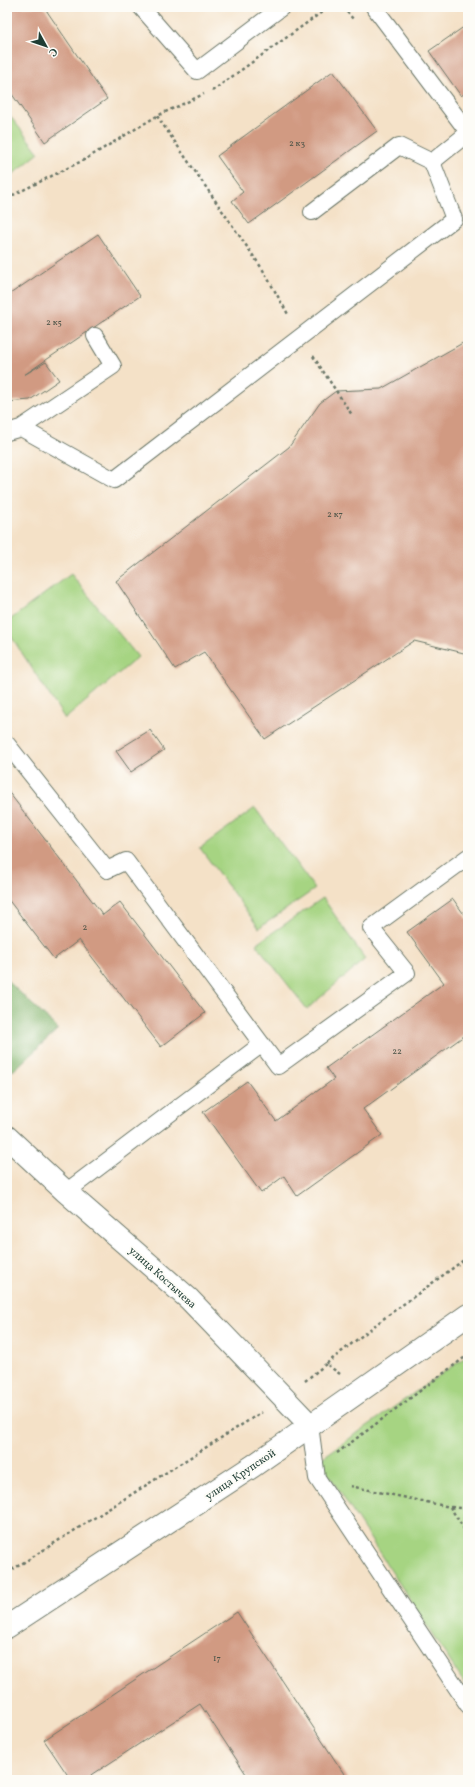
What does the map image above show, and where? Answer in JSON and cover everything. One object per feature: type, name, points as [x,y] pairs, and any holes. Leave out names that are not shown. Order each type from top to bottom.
[{"type":"street","name":"улица Костычева","points":[[7,1137],[66,1192],[189,1299],[310,1425]]},
{"type":"street","name":"улица Крупской","points":[[7,1627],[253,1466],[468,1315]]},
{"type":"lane","points":[[141,7],[197,71],[282,7]]},
{"type":"lane","points":[[374,7],[468,132],[432,162]]},
{"type":"lane","points":[[14,430],[114,480],[454,219],[432,162],[399,146],[312,212]]},
{"type":"lane","points":[[14,430],[113,366],[95,336]]},
{"type":"lane","points":[[7,744],[107,870],[126,861],[278,1066],[407,974],[371,928],[468,857]]},
{"type":"lane","points":[[66,1192],[262,1044]]},
{"type":"lane","points":[[310,1425],[317,1478],[468,1705]]},
{"type":"path","points":[[7,198],[84,160],[157,116],[216,89],[329,7]]},
{"type":"path","points":[[157,116],[263,270],[301,336],[352,415]]},
{"type":"path","points":[[7,1574],[284,1398],[383,1319],[468,1257]]},
{"type":"path","points":[[468,1356],[333,1457],[317,1478],[450,1507],[468,1509]]},
{"type":"path","points":[[326,1364],[364,1388]]},
{"type":"path","points":[[450,1507],[468,1535]]},
{"type":"green space","points":[[7,112],[39,153],[7,179]]},
{"type":"green space","points":[[71,574],[138,657],[65,719],[7,630],[7,622]]},
{"type":"green space","points":[[255,808],[315,889],[259,928],[200,848]]},
{"type":"green space","points":[[323,898],[365,959],[307,1009],[256,944]]},
{"type":"green space","points":[[7,980],[58,1029],[13,1071],[7,1066]]},
{"type":"green space","points":[[468,1355],[468,1689],[319,1460]]},
{"type":"building","points":[[7,7],[44,7],[107,99],[45,142],[7,87]]},
{"type":"building","points":[[468,24],[468,91],[461,96],[429,51]]},
{"type":"building","points":[[333,71],[377,131],[249,224],[232,201],[243,192],[217,156]]},
{"type":"building","points":[[98,234],[140,296],[24,375],[46,362],[59,380],[30,400],[7,402],[7,296]]},
{"type":"building","points":[[468,340],[468,654],[414,641],[265,739],[204,652],[175,669],[116,581],[289,447],[320,403],[336,391],[381,389]]},
{"type":"building","points":[[150,730],[164,750],[131,772],[116,751]]},
{"type":"building","points":[[7,790],[103,915],[120,902],[205,1013],[161,1047],[79,940],[54,959],[7,898]]},
{"type":"building","points":[[453,899],[468,920],[468,1033],[363,1109],[382,1135],[297,1196],[284,1176],[261,1193],[203,1112],[247,1081],[276,1121],[334,1079],[326,1068],[444,983],[407,932]]},
{"type":"building","points":[[237,1612],[348,1780],[250,1780],[200,1704],[84,1780],[71,1780],[44,1740]]}]
